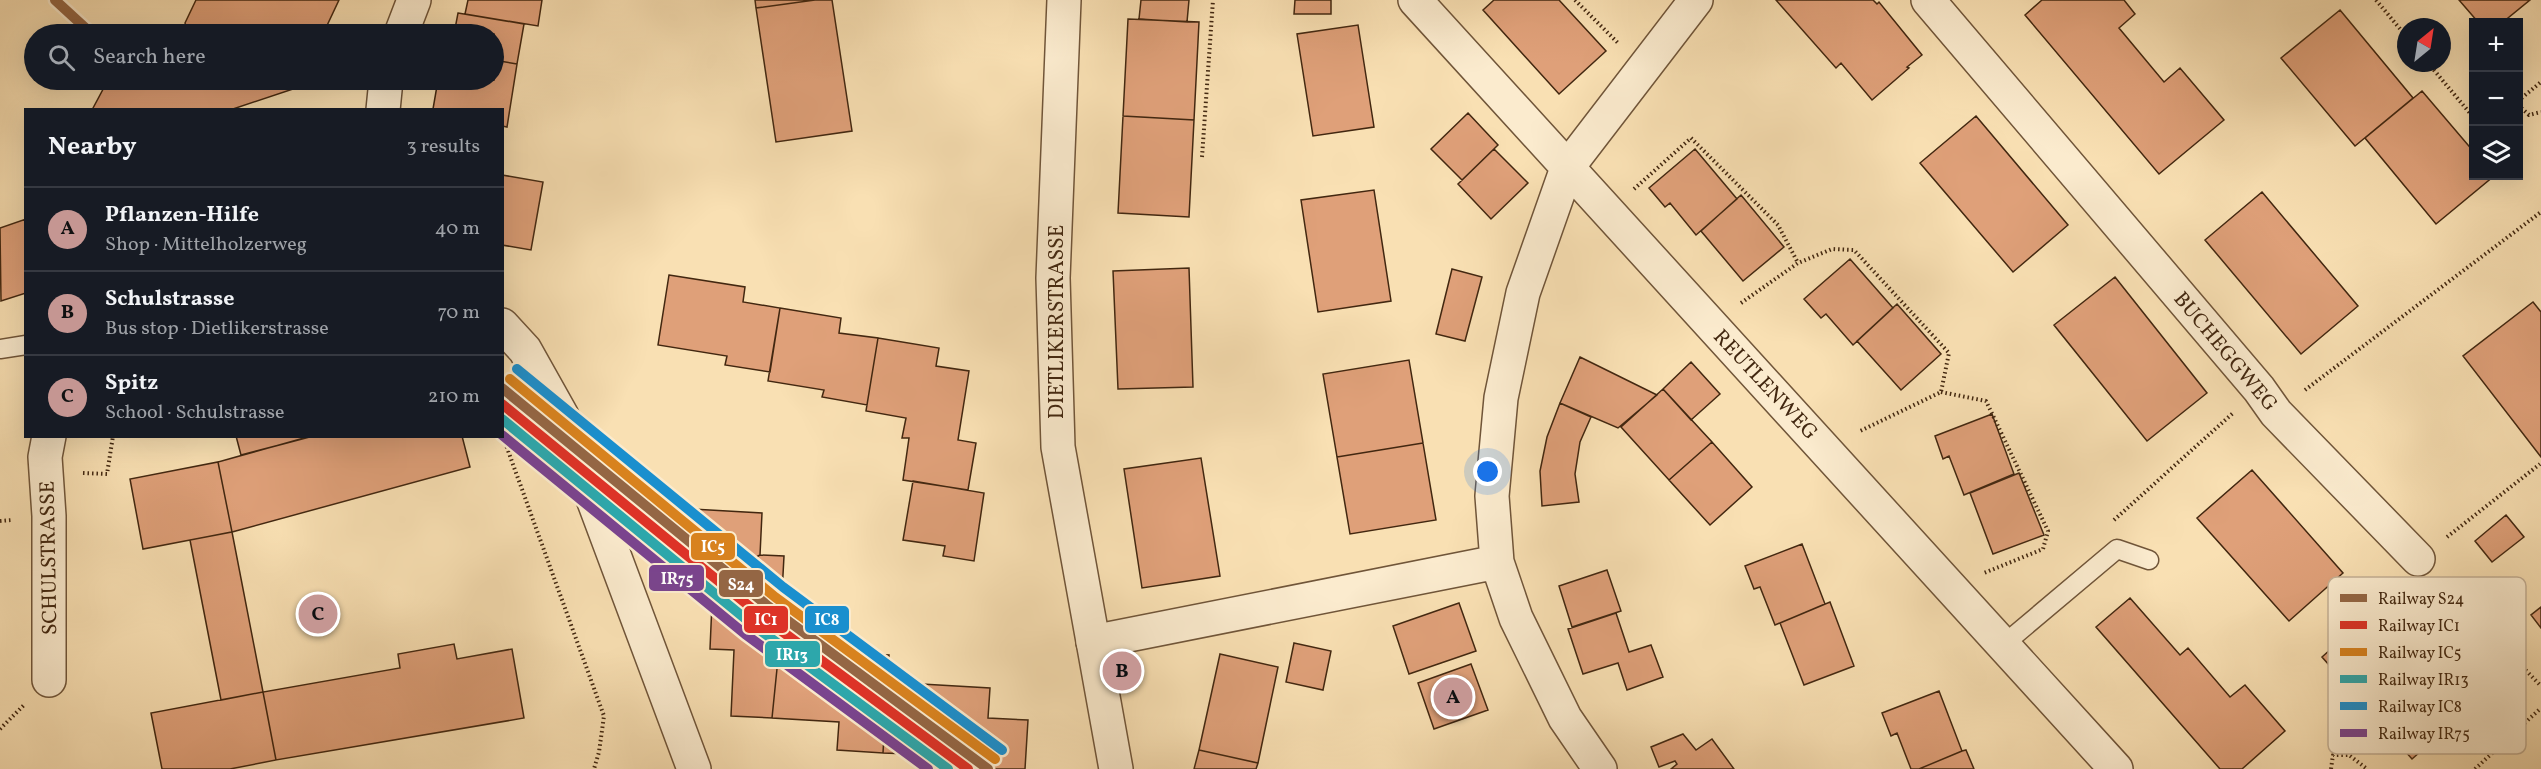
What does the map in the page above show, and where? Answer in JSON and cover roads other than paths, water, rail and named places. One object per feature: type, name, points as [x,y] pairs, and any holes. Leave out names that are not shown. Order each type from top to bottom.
[{"type":"street","points":[[405,24],[414,0]]},
{"type":"street","name":"DIETLIKERSTRASSE","points":[[1064,0],[1053,278],[1058,447],[1116,769]]},
{"type":"street","name":"REUTLENWEG","points":[[1416,0],[2116,769]]},
{"type":"street","points":[[1600,769],[1565,718],[1516,618],[1497,562],[1492,496],[1501,398],[1523,292],[1567,168],[1696,0]]},
{"type":"street","name":"BUCHEGGWEG","points":[[1928,0],[2267,401],[2418,559]]},
{"type":"street","points":[[383,108],[385,90]]},
{"type":"street","points":[[504,327],[525,350],[562,416],[694,769]]},
{"type":"street","name":"SCHULSTRASSE","points":[[49,438],[45,457],[49,516],[49,680]]},
{"type":"street","points":[[1092,642],[1497,562]]},
{"type":"lane","points":[[0,349],[24,345]]},
{"type":"lane","points":[[2003,645],[2117,549],[2149,560]]},
{"type":"rail line","name":"S24","points":[[55,0],[81,24]]},
{"type":"rail line","name":"IC8","points":[[517,369],[783,587],[1002,750]]},
{"type":"rail line","name":"IC5","points":[[510,379],[775,597],[995,759]]},
{"type":"rail line","name":"S24","points":[[504,390],[768,606],[988,769]]},
{"type":"rail line","name":"IC1","points":[[504,406],[760,615],[968,769]]},
{"type":"rail line","name":"IR13","points":[[504,421],[753,625],[948,769]]},
{"type":"rail line","name":"IR75","points":[[504,437],[745,634],[928,769]]},
{"type":"place","name":"Spitz","points":[[318,614]]},
{"type":"place","name":"Schulstrasse","points":[[1122,671]]},
{"type":"place","name":"Pflanzen-Hilfe","points":[[1453,697]]}]
